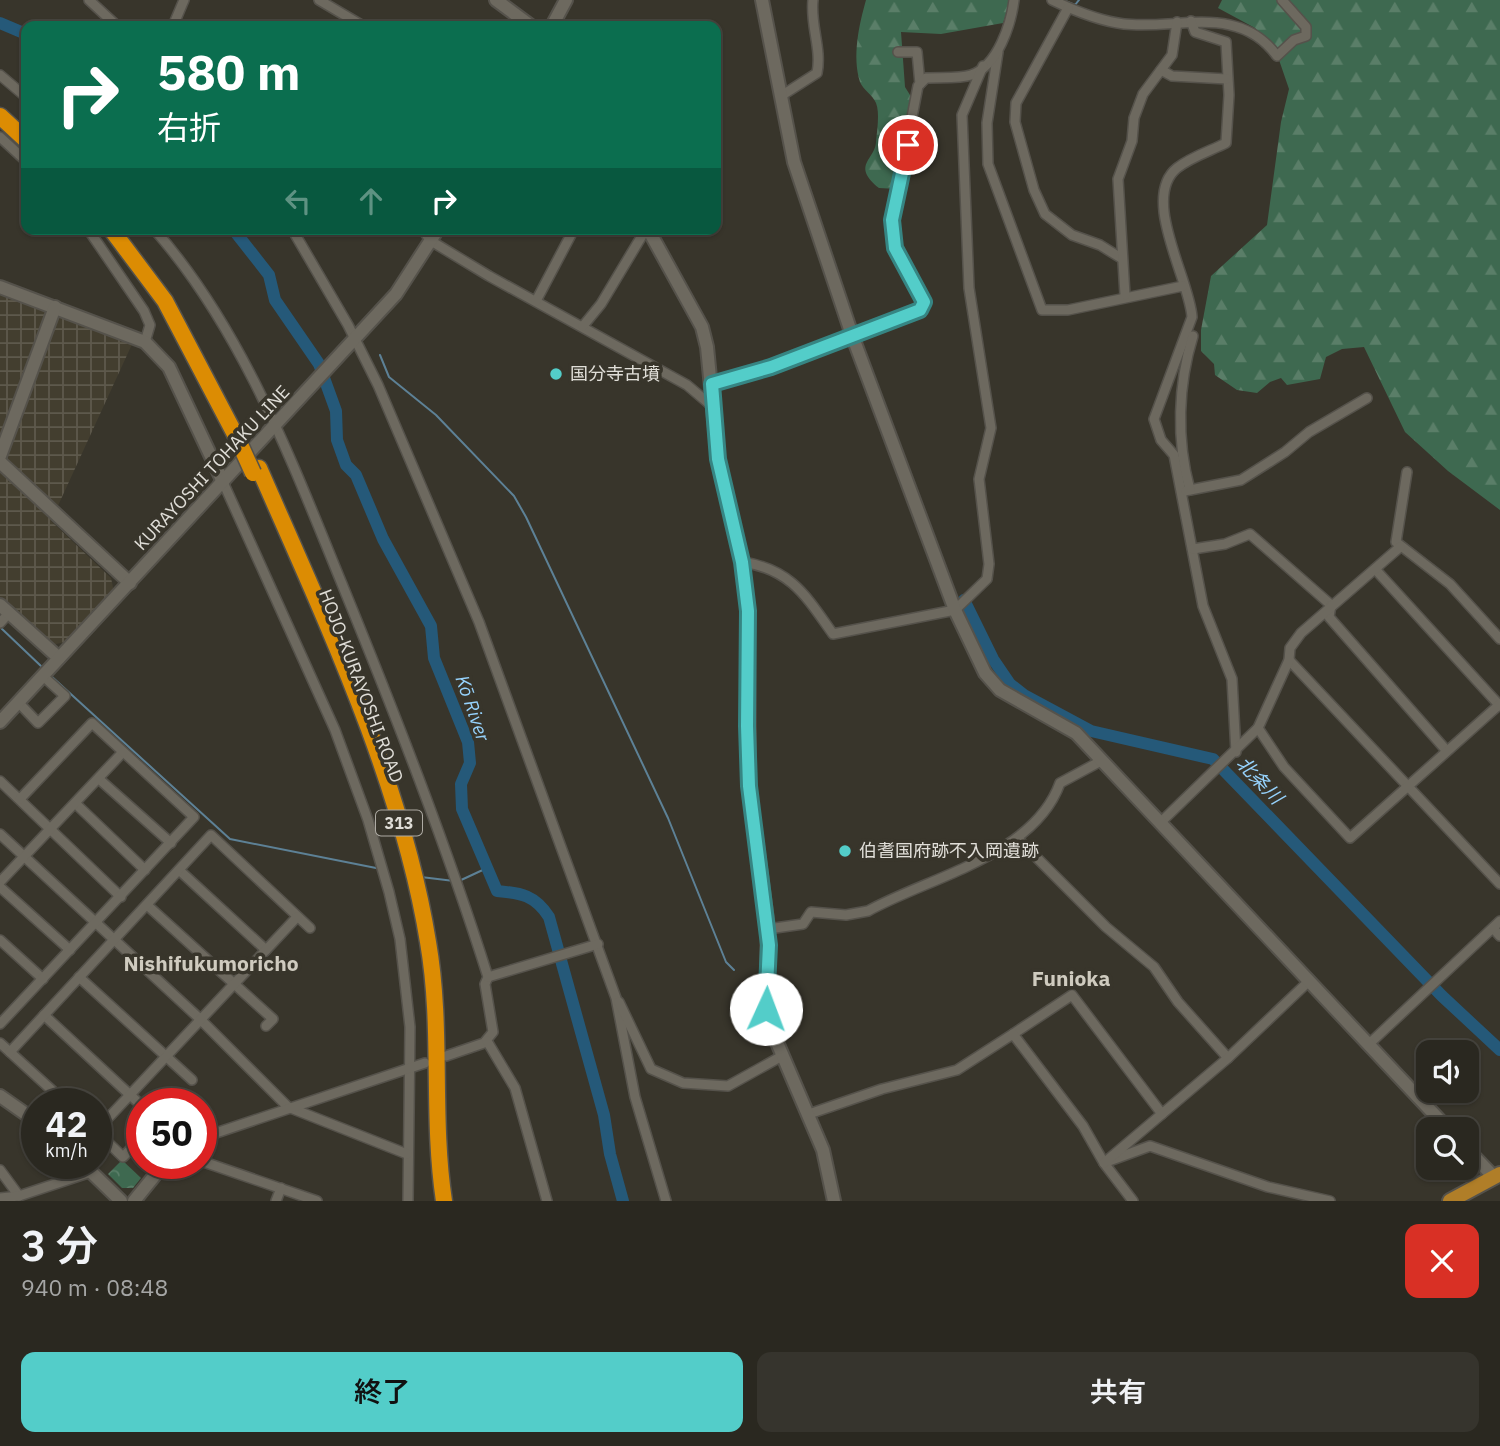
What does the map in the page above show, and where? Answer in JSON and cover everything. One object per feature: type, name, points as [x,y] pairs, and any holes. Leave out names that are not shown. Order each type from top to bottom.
[{"type":"highway","points":[[0,108],[21,127]]},
{"type":"highway","points":[[0,116],[21,135]]},
{"type":"highway","name":"HOJO-KURAYOSHI ROAD","points":[[116,235],[165,301],[242,438]]},
{"type":"highway","name":"HOJO-KURAYOSHI ROAD","points":[[123,235],[169,298],[195,340],[242,438],[354,694],[390,794],[421,899],[434,984],[444,1201]]},
{"type":"highway","name":"HOJO-KURAYOSHI ROAD","points":[[256,470],[346,696],[390,821],[413,901],[430,1032],[435,1201]]},
{"type":"main road","points":[[1450,1201],[1497,1175]]},
{"type":"street","points":[[89,0],[112,21]]},
{"type":"street","points":[[175,21],[184,0]]},
{"type":"street","points":[[319,0],[353,21]]},
{"type":"street","points":[[496,0],[514,21]]},
{"type":"street","points":[[555,21],[566,0]]},
{"type":"street","points":[[762,0],[794,162],[852,335],[955,610],[985,673],[1000,690],[1076,733],[1437,1117]]},
{"type":"street","points":[[781,96],[817,73],[819,65],[811,18],[813,0]]},
{"type":"street","points":[[742,562],[768,566],[781,572],[813,605],[833,634],[955,610],[987,579],[989,564],[979,479],[991,428],[969,288],[962,115],[983,66],[998,46],[1011,21],[1014,0]]},
{"type":"street","points":[[1052,0],[1068,8],[1124,24],[1191,21],[1244,28],[1265,41],[1277,56],[1294,40],[1306,36],[1306,27],[1282,0]]},
{"type":"street","points":[[1068,8],[1016,103],[1015,121],[1034,190],[1045,214],[1072,235],[1100,245],[1121,258]]},
{"type":"street","points":[[1186,491],[1174,455],[1161,440],[1154,419],[1192,317],[1191,300],[1172,250],[1163,193],[1168,177],[1177,168],[1226,143],[1229,95],[1226,42],[1195,33],[1191,21]]},
{"type":"street","points":[[1125,295],[1118,179],[1132,141],[1135,118],[1143,94],[1172,55],[1177,22]]},
{"type":"street","points":[[998,46],[987,123],[988,164],[1042,310],[1068,310],[1125,295],[1184,286]]},
{"type":"street","points":[[898,52],[917,52],[920,84]]},
{"type":"street","points":[[712,384],[771,367],[920,310],[924,302],[895,248],[892,220],[915,97],[920,84],[926,78],[972,75],[983,66]]},
{"type":"street","points":[[1161,71],[1172,76],[1227,79]]},
{"type":"street","points":[[0,75],[21,93]]},
{"type":"street","points":[[0,137],[21,156]]},
{"type":"street","points":[[92,235],[144,311],[150,325],[145,342]]},
{"type":"street","points":[[158,235],[218,319],[302,486],[416,770],[491,976]]},
{"type":"street","points":[[295,235],[350,342],[378,385],[479,622],[616,998],[635,1097],[666,1201]]},
{"type":"street","points":[[426,235],[431,241],[687,385],[713,407]]},
{"type":"street","name":"KURAYOSHI TOHAKU LINE","points":[[0,722],[396,293],[434,235]]},
{"type":"street","points":[[536,301],[571,235]]},
{"type":"street","points":[[583,326],[601,304],[644,235]]},
{"type":"street","points":[[649,235],[702,327],[712,384],[718,459],[742,562],[748,611],[749,786],[768,929],[766,1009],[782,1056],[823,1150],[834,1201]]},
{"type":"street","points":[[0,287],[145,342],[169,368],[335,730],[368,820],[400,939],[412,1068],[407,1154],[408,1201]]},
{"type":"street","points":[[0,456],[55,307]]},
{"type":"street","points":[[1193,336],[1187,357],[1181,402],[1186,491],[1203,606],[1232,679],[1236,752]]},
{"type":"street","points":[[1186,491],[1241,480],[1285,452],[1309,432],[1367,398]]},
{"type":"street","points":[[0,461],[130,583]]},
{"type":"street","points":[[1407,472],[1396,542],[1450,584],[1500,639]]},
{"type":"street","points":[[1193,549],[1225,544],[1250,534],[1331,605]]},
{"type":"street","points":[[1160,823],[1258,728],[1289,660],[1290,648],[1301,633],[1400,547]]},
{"type":"street","points":[[1258,728],[1284,767],[1350,838],[1499,705],[1375,569]]},
{"type":"street","points":[[1331,605],[1329,617],[1446,750]]},
{"type":"street","points":[[3,613],[59,658]]},
{"type":"street","points":[[1289,660],[1500,884]]},
{"type":"street","points":[[19,702],[38,723],[65,696],[43,676]]},
{"type":"street","points":[[0,1024],[194,817],[92,723],[20,799]]},
{"type":"street","points":[[0,882],[123,752]]},
{"type":"street","points":[[768,929],[803,924],[811,912],[846,915],[868,911],[1017,838],[1041,817],[1054,800],[1060,783],[1101,761]]},
{"type":"street","points":[[99,779],[171,843]]},
{"type":"street","points":[[0,781],[121,897]]},
{"type":"street","points":[[76,804],[145,870]]},
{"type":"street","points":[[0,834],[113,942],[200,1018],[288,1107],[407,1154]]},
{"type":"street","points":[[10,1052],[211,835],[310,928]]},
{"type":"street","points":[[1017,838],[1106,928],[1154,967],[1178,1002],[1228,1058]]},
{"type":"street","points":[[179,870],[266,950]]},
{"type":"street","points":[[0,887],[70,950]]},
{"type":"street","points":[[147,905],[232,985],[273,1019],[266,1026]]},
{"type":"street","points":[[136,1088],[297,917]]},
{"type":"street","points":[[1368,1045],[1496,924],[1500,936]]},
{"type":"street","points":[[0,940],[43,979]]},
{"type":"street","points":[[446,1055],[487,1041],[493,1032],[485,984],[491,976],[598,944]]},
{"type":"street","points":[[79,977],[192,1080]]},
{"type":"street","points":[[1104,1163],[1228,1058],[1308,982]]},
{"type":"street","points":[[809,1114],[882,1089],[957,1070],[1072,995],[1162,1114]]},
{"type":"street","points":[[616,998],[646,1053],[650,1069],[683,1083],[728,1086],[782,1056]]},
{"type":"street","points":[[44,1015],[126,1090]]},
{"type":"street","points":[[1013,1034],[1083,1126],[1104,1163],[1133,1201]]},
{"type":"street","points":[[487,1041],[515,1088],[547,1201]]},
{"type":"street","points":[[0,1043],[49,1088]]},
{"type":"street","points":[[217,1132],[425,1063]]},
{"type":"street","points":[[0,1096],[21,1111]]},
{"type":"street","points":[[112,1114],[126,1098]]},
{"type":"street","points":[[112,1146],[123,1157],[126,1154]]},
{"type":"street","points":[[1104,1163],[1150,1146],[1268,1187],[1330,1201]]},
{"type":"street","points":[[1479,1159],[1497,1175]]},
{"type":"street","points":[[217,1166],[317,1201]]},
{"type":"street","points":[[0,1170],[19,1196]]},
{"type":"street","points":[[0,1198],[19,1196],[60,1179]]},
{"type":"street","points":[[98,1179],[121,1201]]},
{"type":"street","points":[[134,1201],[152,1179]]},
{"type":"street","points":[[276,1201],[281,1188]]},
{"type":"shaded area","points":[[0,293],[44,309],[48,318],[71,318],[133,342],[51,521],[111,578],[114,592],[69,641],[52,645],[0,597]]},
{"type":"green space","points":[[866,0],[1011,0],[1003,23],[941,34],[901,32],[905,87],[910,95],[909,137],[898,189],[879,188],[865,168],[875,148],[878,117],[875,100],[863,88],[858,72],[859,30]]},
{"type":"green space","points":[[1222,0],[1500,0],[1500,510],[1448,471],[1405,432],[1364,347],[1342,349],[1326,357],[1320,379],[1287,385],[1281,378],[1270,382],[1257,393],[1237,390],[1215,375],[1214,364],[1201,351],[1201,330],[1211,276],[1267,225],[1281,122],[1289,89],[1277,54],[1255,28],[1218,8]]},
{"type":"green space","points":[[122,1160],[126,1164],[126,1179],[140,1179],[133,1188],[122,1188],[112,1178],[112,1170]]},
{"type":"waterway","points":[[1063,0],[1075,5],[1079,0]]},
{"type":"waterway","name":"Kō River","points":[[0,23],[21,32]]},
{"type":"waterway","name":"Kō River","points":[[238,235],[269,275],[275,300],[319,364],[336,411],[337,440],[346,465],[356,475],[383,539],[431,626],[434,658],[468,742],[470,763],[461,784],[462,809],[497,891],[527,896],[549,917],[604,1115],[610,1154],[623,1201]]},
{"type":"waterway","points":[[380,355],[389,377],[436,415],[514,496],[668,818],[726,962],[734,970]]},
{"type":"waterway","name":"北条川","points":[[964,600],[993,659],[1010,684],[1024,695],[1091,731],[1213,759],[1442,996],[1500,1050]]},
{"type":"waterway","points":[[1,628],[42,667]]},
{"type":"waterway","points":[[51,676],[230,839],[376,868]]},
{"type":"waterway","points":[[459,881],[487,868]]},
{"type":"waterway","points":[[421,877],[454,881]]},
{"type":"place","name":"国分寺古墳","points":[[556,374]]},
{"type":"place","name":"伯耆国府跡不入岡遺跡","points":[[845,851]]},
{"type":"district","name":"Nishifukumoricho","points":[[211,964]]},
{"type":"district","name":"Funioka","points":[[1071,979]]},
{"type":"route","points":[[766,1009],[768,926],[749,786],[748,611],[742,562],[718,459],[712,384],[771,367],[920,310],[924,302],[895,248],[892,220],[908,145]]}]
